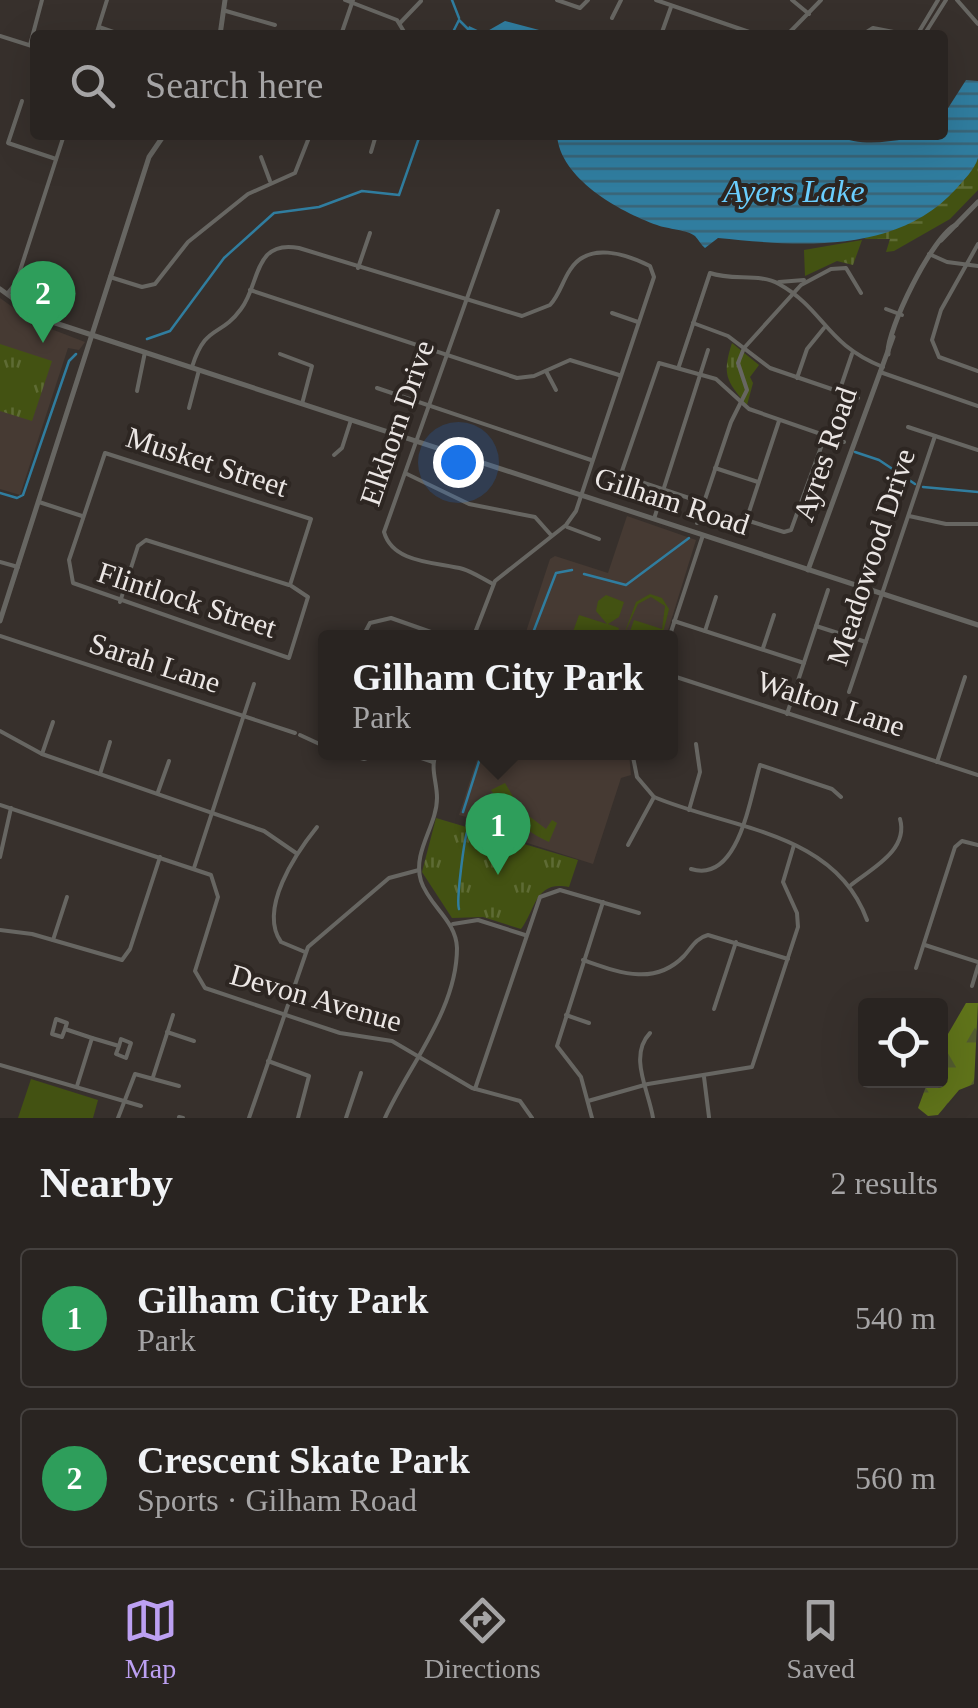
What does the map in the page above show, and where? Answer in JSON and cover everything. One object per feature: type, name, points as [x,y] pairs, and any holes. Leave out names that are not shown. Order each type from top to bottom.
[{"type":"street","points":[[35,30],[42,0]]},
{"type":"street","points":[[98,30],[108,0]]},
{"type":"street","points":[[221,30],[224,0]]},
{"type":"street","points":[[345,0],[400,23],[404,30]]},
{"type":"street","points":[[557,0],[580,8],[586,2]]},
{"type":"street","points":[[612,18],[620,0]]},
{"type":"street","points":[[656,0],[742,30]]},
{"type":"street","points":[[792,0],[808,14]]},
{"type":"street","points":[[792,30],[820,0]]},
{"type":"street","points":[[920,30],[938,0]]},
{"type":"street","points":[[927,30],[946,0]]},
{"type":"street","points":[[957,0],[978,24]]},
{"type":"street","points":[[343,30],[352,1]]},
{"type":"street","points":[[400,23],[421,1]]},
{"type":"street","points":[[664,30],[671,7]]},
{"type":"street","points":[[226,10],[275,25]]},
{"type":"street","points":[[99,27],[108,30]]},
{"type":"street","points":[[0,36],[30,45]]},
{"type":"street","points":[[22,101],[8,144],[56,159]]},
{"type":"street","points":[[6,295],[16,284],[62,140]]},
{"type":"street","points":[[0,621],[110,277],[159,140]]},
{"type":"street","points":[[110,277],[142,287],[155,284],[195,236],[270,181],[295,172],[308,140]]},
{"type":"street","points":[[371,152],[375,140]]},
{"type":"street","points":[[260,157],[270,181]]},
{"type":"street","name":"Ayres Road","points":[[808,570],[893,337],[929,254],[978,202]]},
{"type":"street","name":"Elkhorn Drive","points":[[492,584],[463,569],[427,564],[384,541],[388,514],[407,474],[498,211]]},
{"type":"street","points":[[358,268],[370,233]]},
{"type":"street","points":[[978,244],[965,264],[958,287],[942,310],[932,343],[945,361],[978,370]]},
{"type":"street","points":[[188,408],[202,339],[240,310],[261,260],[282,247],[510,315],[533,315],[555,300],[576,263],[600,252],[648,264],[654,277],[581,494],[565,525],[492,584],[476,630]]},
{"type":"street","points":[[929,254],[978,266]]},
{"type":"street","points":[[678,366],[710,273],[736,280],[809,280],[846,268],[861,292]]},
{"type":"street","points":[[698,523],[715,468],[747,390],[738,363],[744,348],[809,280]]},
{"type":"street","points":[[773,281],[792,294],[852,354],[881,370],[978,406]]},
{"type":"street","name":"Gilham Road","points":[[0,290],[33,314],[93,336],[978,626]]},
{"type":"street","points":[[250,290],[517,378],[570,360],[621,376]]},
{"type":"street","points":[[886,310],[902,315]]},
{"type":"street","points":[[612,313],[638,322]]},
{"type":"street","points":[[693,323],[724,334],[770,368],[858,398]]},
{"type":"street","points":[[797,378],[807,348],[824,328]]},
{"type":"street","points":[[654,519],[708,350]]},
{"type":"street","points":[[136,391],[145,352]]},
{"type":"street","points":[[280,354],[312,366],[302,404]]},
{"type":"street","points":[[839,392],[852,354]]},
{"type":"street","points":[[704,503],[627,477],[622,471],[660,363],[722,382],[740,402],[779,421],[844,442]]},
{"type":"street","points":[[546,371],[556,390]]},
{"type":"street","points":[[378,388],[592,461]]},
{"type":"street","points":[[334,455],[342,448],[351,420]]},
{"type":"street","points":[[744,527],[779,421]]},
{"type":"street","points":[[908,428],[978,450]]},
{"type":"street","points":[[746,520],[784,532],[791,530],[825,436]]},
{"type":"street","name":"Meadowood Drive","points":[[850,692],[935,436]]},
{"type":"street","name":"Musket Street","points":[[73,583],[68,564],[105,452],[311,519],[290,585]]},
{"type":"street","points":[[715,468],[759,482]]},
{"type":"street","points":[[407,474],[469,504],[533,516],[551,536]]},
{"type":"street","points":[[39,502],[84,516]]},
{"type":"street","points":[[909,516],[946,524],[978,524]]},
{"type":"street","points":[[565,525],[600,540]]},
{"type":"street","points":[[671,630],[703,535]]},
{"type":"street","points":[[120,602],[138,546],[146,538],[290,585]]},
{"type":"street","points":[[0,562],[18,567]]},
{"type":"street","name":"Flintlock Street","points":[[73,583],[289,658],[308,597],[290,585]]},
{"type":"street","points":[[787,714],[828,590]]},
{"type":"street","points":[[705,630],[716,597]]},
{"type":"street","points":[[762,649],[774,614]]},
{"type":"street","points":[[366,630],[370,623],[386,618],[423,630]]},
{"type":"street","points":[[674,620],[804,663]]},
{"type":"street","points":[[816,626],[866,642]]},
{"type":"street","name":"Sarah Lane","points":[[0,636],[318,743]]},
{"type":"street","points":[[937,762],[966,677]]},
{"type":"street","name":"Walton Lane","points":[[678,678],[978,775]]},
{"type":"street","points":[[0,805],[194,868],[254,684]]},
{"type":"street","points":[[42,754],[53,722]]},
{"type":"street","points":[[0,731],[42,754],[214,810],[268,832],[296,853]]},
{"type":"street","points":[[100,774],[110,742]]},
{"type":"street","points":[[689,810],[700,772],[696,744]]},
{"type":"street","points":[[158,792],[169,760]]},
{"type":"street","points":[[385,1118],[420,1055],[454,965],[456,941],[451,925],[426,891],[419,870],[437,801],[432,762],[426,760]]},
{"type":"street","points":[[634,760],[637,777],[654,797],[794,844],[829,863],[850,885],[867,920]]},
{"type":"street","points":[[692,869],[710,871],[723,863],[740,827],[760,765],[832,789],[841,797]]},
{"type":"street","points":[[628,845],[654,797]]},
{"type":"street","points":[[0,857],[11,808]]},
{"type":"street","points":[[850,885],[896,847],[902,832],[900,820]]},
{"type":"street","points":[[305,952],[281,942],[275,928],[283,880],[296,853],[317,827]]},
{"type":"street","points":[[916,968],[955,846],[962,841],[978,846]]},
{"type":"street","points":[[588,1101],[645,1085],[747,1070],[754,1061],[799,920],[783,898],[783,878],[794,844]]},
{"type":"street","points":[[0,930],[53,940],[114,960],[124,959],[160,857]]},
{"type":"street","name":"Devon Avenue","points":[[194,868],[211,875],[218,892],[196,966],[198,982],[208,990],[340,1033],[392,1041],[476,1089],[520,1101],[532,1118]]},
{"type":"street","points":[[249,1118],[305,952],[389,878],[419,870]]},
{"type":"street","points":[[476,1089],[538,900],[548,892],[565,890],[639,914]]},
{"type":"street","points":[[53,940],[67,897]]},
{"type":"street","points":[[592,1118],[579,1073],[558,1051],[603,902]]},
{"type":"street","points":[[451,925],[478,920],[525,935]]},
{"type":"street","points":[[584,960],[626,974],[650,974],[673,966],[704,936],[788,959]]},
{"type":"street","points":[[714,1009],[736,942]]},
{"type":"street","points":[[923,944],[978,964],[972,986]]},
{"type":"street","points":[[566,1015],[588,1023]]},
{"type":"street","points":[[152,1077],[173,1016]]},
{"type":"street","points":[[65,1029],[118,1046]]},
{"type":"street","points":[[167,1032],[194,1041]]},
{"type":"street","points":[[650,1034],[640,1053],[653,1118]]},
{"type":"street","points":[[76,1086],[92,1038]]},
{"type":"street","points":[[268,1061],[309,1076],[298,1118]]},
{"type":"street","points":[[0,1065],[142,1106]]},
{"type":"street","points":[[346,1118],[361,1074]]},
{"type":"street","points":[[118,1118],[133,1075],[179,1086]]},
{"type":"street","points":[[704,1076],[709,1117]]},
{"type":"street","points":[[346,1089],[355,1092]]},
{"type":"shaded area","points":[[0,298],[33,322],[85,342],[79,350],[68,348],[20,495],[0,489]]},
{"type":"shaded area","points":[[627,516],[696,540],[668,630],[527,630],[550,559],[555,556],[608,573]]},
{"type":"shaded area","points":[[477,760],[630,760],[631,775],[621,778],[593,864],[465,823],[466,817],[459,815]]},
{"type":"green space","points":[[978,158],[978,190],[950,219],[894,251],[886,252],[890,239],[864,239],[965,179]]},
{"type":"green space","points":[[862,240],[853,265],[837,261],[805,276],[804,250]]},
{"type":"green space","points":[[732,343],[759,365],[750,377],[753,383],[747,405],[728,377]]},
{"type":"green space","points":[[0,344],[52,361],[32,421],[0,411]]},
{"type":"green space","points":[[650,594],[662,598],[669,609],[664,630],[630,630],[634,620],[662,629],[665,606],[651,597],[638,604],[626,630],[636,602]]},
{"type":"green space","points":[[606,595],[624,602],[619,617],[608,624],[618,630],[574,630],[579,615],[607,624],[596,611],[598,601]]},
{"type":"green space","points":[[505,783],[521,810],[546,829],[552,820],[557,823],[549,842],[523,827],[497,799],[491,790]]},
{"type":"green space","points":[[436,818],[578,860],[569,887],[558,886],[543,892],[521,929],[483,917],[452,918],[422,872]]},
{"type":"green space","points":[[966,1003],[978,1003],[974,1084],[959,1090],[938,1115],[928,1116],[918,1108],[925,1088],[948,1088],[948,1034]]},
{"type":"green space","points":[[31,1079],[98,1100],[93,1118],[18,1118]]},
{"type":"water","points":[[505,21],[539,30],[489,30]]},
{"type":"water","name":"Ayers Lake","points":[[966,80],[978,81],[978,158],[969,175],[932,210],[905,226],[844,241],[780,243],[718,238],[705,248],[692,234],[642,219],[594,191],[568,165],[558,140],[948,140],[948,108]]},
{"type":"waterway","points":[[452,0],[459,18]]},
{"type":"waterway","points":[[454,30],[459,20],[468,29]]},
{"type":"waterway","points":[[147,339],[170,331],[224,258],[274,213],[319,207],[362,191],[399,195],[418,140]]},
{"type":"waterway","points":[[0,493],[17,498],[23,495],[69,361],[76,354]]},
{"type":"waterway","points":[[855,452],[879,460],[915,484]]},
{"type":"waterway","points":[[923,487],[978,492]]},
{"type":"waterway","points":[[584,574],[626,585],[689,538]]},
{"type":"waterway","points":[[534,630],[556,573],[572,570]]},
{"type":"waterway","points":[[463,812],[479,760]]},
{"type":"waterway","points":[[459,909],[467,832]]},
{"type":"place","name":"Crescent Skate Park","points":[[43,343]]},
{"type":"place","name":"Gilham City Park","points":[[498,875]]}]
